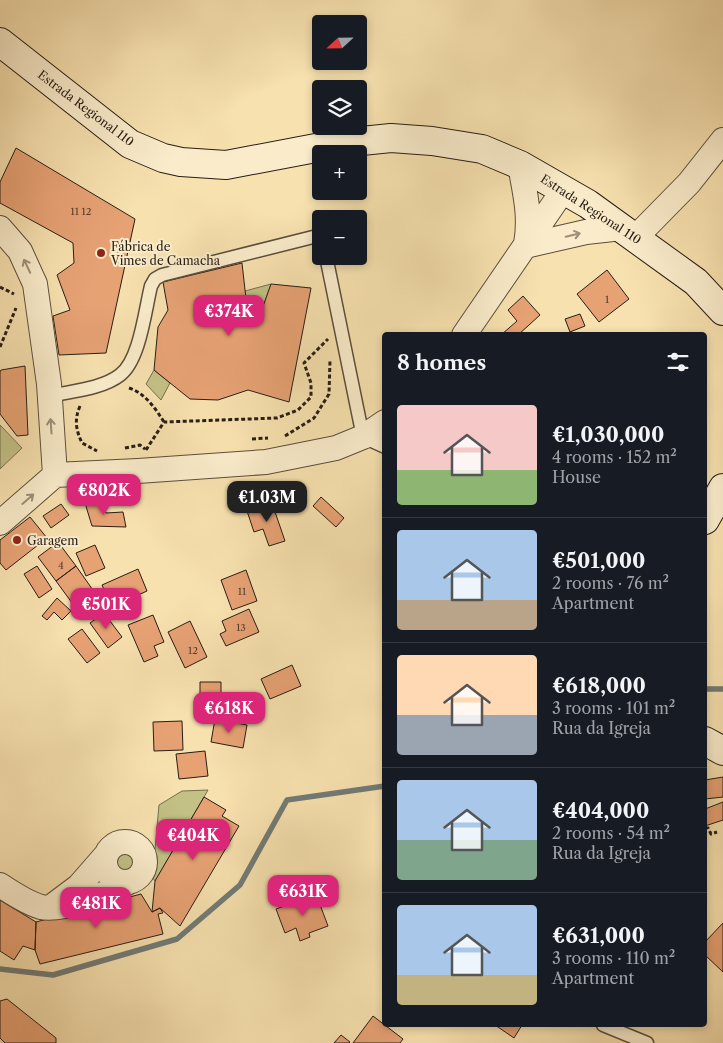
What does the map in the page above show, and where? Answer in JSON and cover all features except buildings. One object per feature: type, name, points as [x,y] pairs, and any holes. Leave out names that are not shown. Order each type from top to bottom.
[{"type":"main road","name":"Estrada Regional 110","points":[[0,42],[130,144],[163,158],[181,162],[226,165],[342,143],[391,138],[432,141],[482,149],[520,165],[564,189],[629,232],[696,282],[723,311]]},
{"type":"main road","points":[[707,516],[723,488]]},
{"type":"main road","points":[[707,743],[723,751]]},
{"type":"street","points":[[525,246],[586,232],[629,232],[690,183],[723,140]]},
{"type":"street","points":[[520,165],[529,223],[525,246]]},
{"type":"street","points":[[466,332],[564,189]]},
{"type":"street","points":[[0,228],[20,251],[35,284],[50,396],[55,474]]},
{"type":"street","points":[[0,523],[55,474],[142,461],[266,462],[336,448],[363,437],[382,424]]},
{"type":"street","points":[[0,885],[10,892],[42,907],[52,906],[99,896],[139,877],[145,868],[146,858],[141,848],[132,842],[122,841],[112,846],[79,886],[52,906]]},
{"type":"street","points":[[106,855],[105,865],[110,875],[118,881],[129,882]]},
{"type":"lane","points":[[50,396],[102,384],[120,375],[131,362],[136,350],[151,286],[155,279],[162,275],[312,237]]},
{"type":"lane","points":[[328,265],[363,437],[382,446]]},
{"type":"lane","points":[[608,1027],[647,1043]]},
{"type":"path","points":[[0,347],[14,316],[17,303]]},
{"type":"path","points":[[164,422],[277,418],[298,410],[311,398],[311,383],[304,363],[330,338],[330,347]]},
{"type":"path","points":[[284,436],[314,418],[329,394],[330,356]]},
{"type":"path","points":[[127,388],[137,390],[154,406],[164,422]]},
{"type":"path","points":[[81,404],[76,416],[76,431],[82,443],[101,452]]},
{"type":"path","points":[[142,461],[164,422]]},
{"type":"path","points":[[128,448],[140,445],[142,461]]},
{"type":"path","points":[[707,828],[711,834],[717,832]]},
{"type":"shaded area","points":[[271,284],[260,315],[253,307],[223,316],[212,310],[246,299],[245,291]]},
{"type":"shaded area","points":[[154,370],[170,383],[161,400],[146,384]]},
{"type":"shaded area","points":[[0,425],[22,448],[0,469]]},
{"type":"shaded area","points":[[208,790],[155,881],[146,868],[155,849],[159,805],[182,791]]},
{"type":"shaded area","points":[[125,847],[134,851],[138,860],[134,869],[125,873],[116,869],[112,860],[116,851]]},
{"type":"waterway","points":[[707,689],[723,689]]},
{"type":"waterway","points":[[0,969],[53,975],[177,939],[240,885],[287,800],[382,786]]},
{"type":"place","name":"Fábrica de Vimes de Camacha","points":[[101,253]]},
{"type":"place","name":"Garagem","points":[[17,540]]}]
